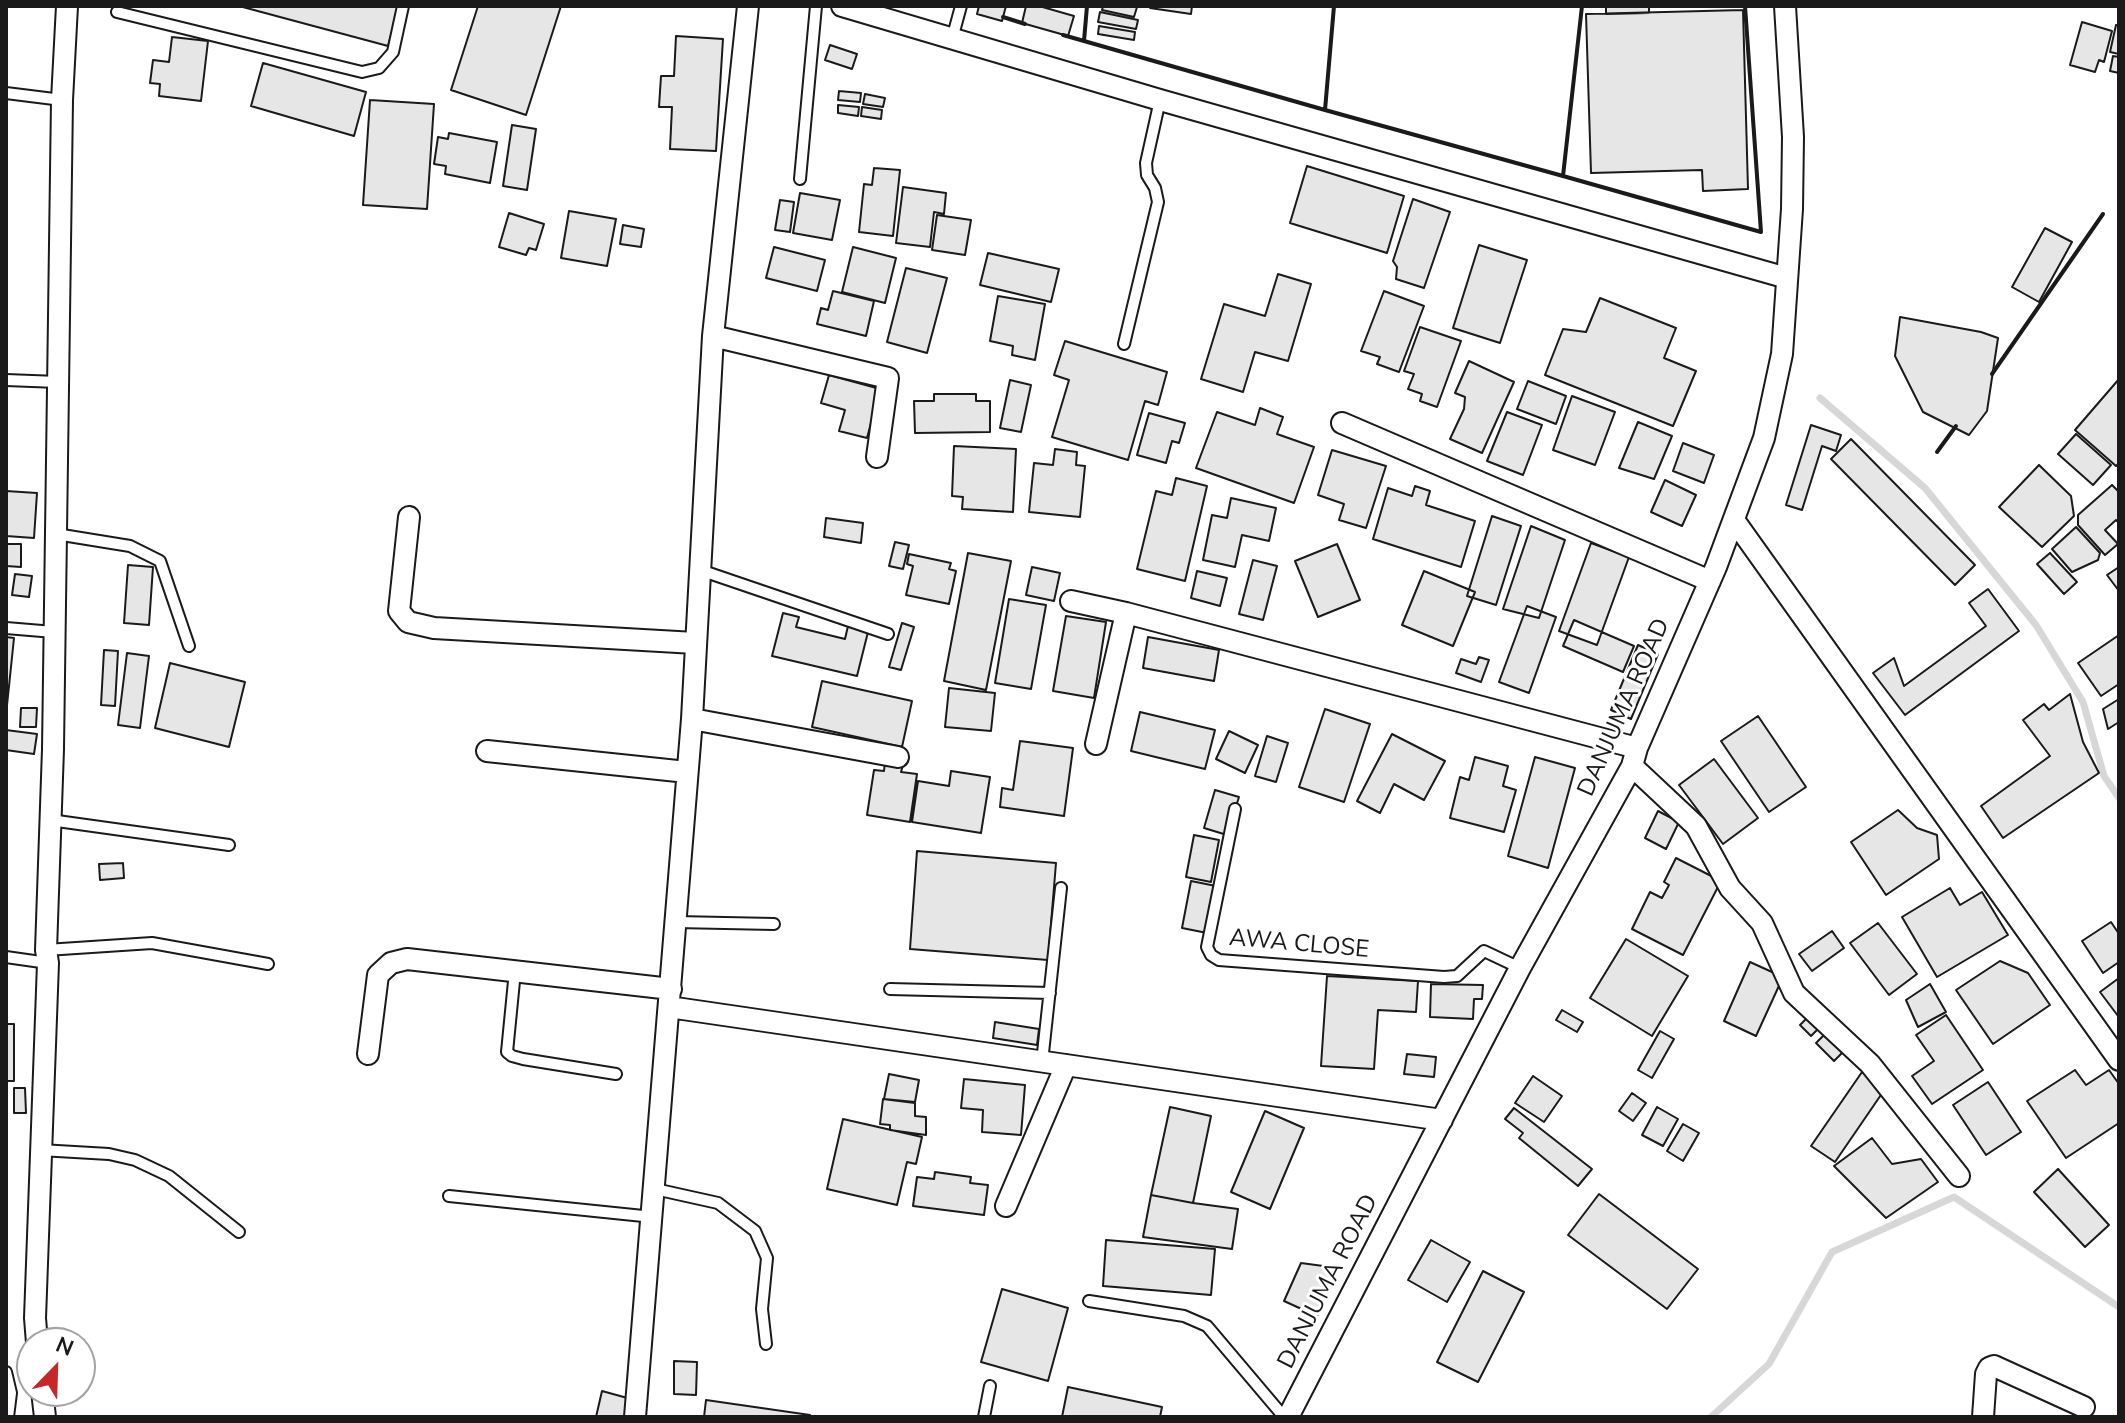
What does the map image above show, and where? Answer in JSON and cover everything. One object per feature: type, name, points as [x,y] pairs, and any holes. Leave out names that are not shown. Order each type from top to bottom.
[{"type":"street","points":[[36,1327],[50,820],[62,100],[67,6]]},
{"type":"street","points":[[635,1417],[692,719],[713,336],[748,6]]},
{"type":"street","points":[[842,6],[1787,278]]},
{"type":"street","name":"DANJUMA ROAD","points":[[1286,1417],[1520,968],[1634,757],[1710,581],[1764,438],[1782,354],[1787,278],[1793,137],[1785,6]]},
{"type":"street","points":[[713,336],[888,378],[877,457]]},
{"type":"street","points":[[1342,423],[1710,581]]},
{"type":"street","points":[[409,517],[399,611],[408,622],[434,628],[695,643]]},
{"type":"street","points":[[1734,520],[2119,1060]]},
{"type":"street","points":[[1071,601],[1126,613],[1634,757],[1696,826],[1730,888],[1762,923],[1794,993],[1870,1064],[1959,1176]]},
{"type":"street","points":[[1096,744],[1126,613]]},
{"type":"street","points":[[692,719],[898,757]]},
{"type":"street","points":[[487,751],[687,772]]},
{"type":"street","points":[[368,1054],[378,975],[391,963],[407,959],[515,971],[1042,1062],[1442,1120]]},
{"type":"street","points":[[1006,1206],[1066,1065]]},
{"type":"street","points":[[1983,1417],[1986,1374],[1994,1366],[2084,1407]]},
{"type":"lane","points":[[117,12],[362,72],[379,68],[393,52],[403,6]]},
{"type":"lane","points":[[800,179],[816,6]]},
{"type":"lane","points":[[952,39],[961,6]]},
{"type":"lane","points":[[6,93],[62,100]]},
{"type":"lane","points":[[1124,344],[1158,202],[1155,188],[1147,175],[1146,163],[1160,100]]},
{"type":"lane","points":[[6,380],[58,382]]},
{"type":"lane","points":[[56,534],[130,546],[160,561],[189,646]]},
{"type":"lane","points":[[700,570],[888,634]]},
{"type":"lane","points":[[6,628],[54,632]]},
{"type":"lane","name":"AWA CLOSE","points":[[1235,809],[1207,947],[1211,955],[1219,960],[1444,977],[1457,976],[1484,951],[1520,968]]},
{"type":"lane","points":[[50,820],[229,845]]},
{"type":"lane","points":[[1042,1062],[1061,888]]},
{"type":"lane","points":[[676,922],[774,924]]},
{"type":"lane","points":[[6,957],[47,956],[152,943],[268,964]]},
{"type":"lane","points":[[515,971],[507,1052],[523,1059],[616,1074]]},
{"type":"lane","points":[[890,989],[1050,993]]},
{"type":"lane","points":[[40,1150],[109,1154],[135,1160],[169,1176],[239,1232]]},
{"type":"lane","points":[[655,1189],[718,1203],[755,1231],[767,1258],[762,1309],[766,1344]]},
{"type":"lane","points":[[449,1196],[653,1217]]},
{"type":"lane","points":[[1089,1301],[1184,1316],[1207,1326],[1286,1417]]},
{"type":"lane","points":[[6,1372],[11,1393],[8,1417]]},
{"type":"lane","points":[[984,1417],[990,1386]]},
{"type":"building","points":[[239,6],[399,6],[388,46]]},
{"type":"building","points":[[478,6],[561,6],[526,115],[451,90]]},
{"type":"building","points":[[979,6],[1006,6],[1002,21],[977,14]]},
{"type":"building","points":[[1026,6],[1039,6],[1074,16],[1068,36],[1022,23]]},
{"type":"building","points":[[1103,6],[1137,7],[1134,17],[1102,10]]},
{"type":"building","points":[[1151,6],[1192,6],[1191,14]]},
{"type":"building","points":[[1606,6],[1649,6],[1649,13],[1606,14]]},
{"type":"building","points":[[1743,10],[1748,189],[1703,191],[1702,170],[1591,173],[1586,14]]},
{"type":"building","points":[[1100,12],[1138,20],[1136,29],[1098,22]]},
{"type":"building","points":[[2082,22],[2112,31],[2104,62],[2099,60],[2095,72],[2070,65]]},
{"type":"building","points":[[2116,25],[2119,25],[2119,54],[2110,52]]},
{"type":"building","points":[[1099,26],[1135,32],[1134,40],[1098,34]]},
{"type":"building","points":[[676,36],[723,39],[716,151],[670,149],[672,107],[659,107],[661,76],[674,76]]},
{"type":"building","points":[[172,37],[208,41],[201,101],[159,96],[160,84],[150,83],[153,60],[169,62]]},
{"type":"building","points":[[830,45],[857,54],[852,69],[825,60]]},
{"type":"building","points":[[2113,56],[2119,57],[2119,73],[2110,71]]},
{"type":"building","points":[[263,63],[366,92],[354,136],[251,106]]},
{"type":"building","points":[[839,91],[861,93],[860,102],[838,100]]},
{"type":"building","points":[[865,94],[885,98],[883,107],[863,104]]},
{"type":"building","points":[[370,100],[434,104],[427,209],[363,205]]},
{"type":"building","points":[[838,105],[859,107],[858,116],[838,113]]},
{"type":"building","points":[[862,107],[882,110],[881,119],[861,116]]},
{"type":"building","points":[[512,125],[536,129],[527,190],[503,186]]},
{"type":"building","points":[[449,133],[497,142],[490,183],[445,174],[446,166],[434,164],[438,137],[448,139]]},
{"type":"building","points":[[1307,166],[1404,196],[1387,253],[1290,223]]},
{"type":"building","points":[[874,168],[900,170],[893,236],[859,232],[864,184],[872,185]]},
{"type":"building","points":[[903,187],[946,193],[944,214],[934,212],[930,247],[896,243]]},
{"type":"building","points":[[800,193],[840,200],[832,240],[793,233]]},
{"type":"building","points":[[1413,199],[1450,212],[1424,288],[1396,279],[1397,267],[1393,261]]},
{"type":"building","points":[[780,200],[794,202],[790,232],[775,230]]},
{"type":"building","points":[[569,211],[616,219],[607,266],[561,258]]},
{"type":"building","points":[[509,213],[544,224],[536,250],[529,248],[526,255],[499,247]]},
{"type":"building","points":[[937,215],[971,220],[965,255],[932,250]]},
{"type":"building","points":[[623,225],[644,229],[641,247],[620,244]]},
{"type":"building","points":[[2045,228],[2072,242],[2039,302],[2012,287]]},
{"type":"building","points":[[1479,245],[1527,260],[1500,343],[1453,328]]},
{"type":"building","points":[[774,247],[825,260],[817,291],[766,278]]},
{"type":"building","points":[[853,247],[896,258],[885,303],[842,292]]},
{"type":"building","points":[[988,253],[1059,269],[1051,302],[980,285]]},
{"type":"building","points":[[906,268],[947,278],[927,353],[887,342]]},
{"type":"building","points":[[1278,274],[1311,284],[1288,361],[1255,352],[1243,392],[1201,379],[1224,304],[1265,316]]},
{"type":"building","points":[[833,291],[874,301],[866,336],[817,324],[821,308],[828,310]]},
{"type":"building","points":[[1384,291],[1424,306],[1399,372],[1377,364],[1380,357],[1361,351]]},
{"type":"building","points":[[998,296],[1045,304],[1035,360],[1012,355],[1013,346],[990,341]]},
{"type":"building","points":[[1600,298],[1676,328],[1664,358],[1696,371],[1673,426],[1545,375],[1563,329],[1586,332]]},
{"type":"building","points":[[1900,317],[1998,338],[1987,411],[1969,435],[1923,412],[1895,356]]},
{"type":"building","points":[[1420,327],[1461,341],[1437,407],[1420,401],[1422,394],[1408,389],[1414,374],[1404,371]]},
{"type":"building","points":[[1065,341],[1167,372],[1158,405],[1145,401],[1128,460],[1052,437],[1069,380],[1054,375]]},
{"type":"building","points":[[1469,361],[1514,382],[1482,453],[1450,439],[1464,409],[1465,397],[1455,393]]},
{"type":"building","points":[[829,375],[880,389],[867,438],[839,431],[845,410],[821,403]]},
{"type":"building","points":[[2119,379],[2119,463],[2116,466],[2075,430]]},
{"type":"building","points":[[1010,380],[1031,385],[1021,432],[1000,428]]},
{"type":"building","points":[[1528,381],[1566,396],[1556,424],[1517,409]]},
{"type":"building","points":[[934,394],[976,394],[976,401],[990,401],[990,432],[915,433],[914,401],[934,401]]},
{"type":"building","points":[[1572,396],[1615,412],[1595,465],[1553,450]]},
{"type":"building","points":[[1260,408],[1283,417],[1277,434],[1314,447],[1294,503],[1196,468],[1217,412],[1255,425]]},
{"type":"building","points":[[1507,412],[1542,425],[1523,475],[1487,461]]},
{"type":"building","points":[[1149,413],[1185,423],[1179,443],[1172,441],[1166,463],[1137,455]]},
{"type":"building","points":[[1638,422],[1672,436],[1654,479],[1619,468]]},
{"type":"building","points":[[1811,425],[1841,435],[1836,451],[1822,446],[1802,510],[1786,505]]},
{"type":"building","points":[[2076,434],[2111,465],[2093,485],[2058,454]]},
{"type":"building","points":[[1851,439],[1975,565],[1955,585],[1831,459]]},
{"type":"building","points":[[1683,443],[1714,455],[1704,483],[1673,471]]},
{"type":"building","points":[[954,446],[1016,449],[1013,512],[962,509],[963,497],[952,496]]},
{"type":"building","points":[[1055,449],[1077,452],[1076,465],[1085,466],[1080,517],[1029,512],[1034,463],[1053,465]]},
{"type":"building","points":[[1332,450],[1386,466],[1366,528],[1339,520],[1344,504],[1318,495]]},
{"type":"building","points":[[2039,465],[2071,496],[2074,516],[2042,547],[1999,507]]},
{"type":"building","points":[[1176,478],[1207,486],[1185,581],[1137,569],[1156,491],[1172,495]]},
{"type":"building","points":[[1665,480],[1696,495],[1682,526],[1651,512]]},
{"type":"building","points":[[2112,485],[2119,492],[2119,523],[2116,520],[2105,530],[2118,544],[2105,555],[2078,525],[2078,515]]},
{"type":"building","points":[[1415,486],[1430,491],[1426,505],[1475,521],[1461,567],[1373,539],[1388,488],[1412,496]]},
{"type":"building","points":[[6,491],[37,493],[34,538],[6,536]]},
{"type":"building","points":[[1231,498],[1276,508],[1269,541],[1242,535],[1235,567],[1203,560],[1212,515],[1227,518]]},
{"type":"building","points":[[1492,516],[1521,526],[1496,605],[1467,596]]},
{"type":"building","points":[[826,518],[863,523],[861,543],[824,537]]},
{"type":"building","points":[[1531,526],[1565,540],[1539,618],[1503,609]]},
{"type":"building","points":[[2076,527],[2100,553],[2098,560],[2072,572],[2052,549]]},
{"type":"building","points":[[895,542],[909,545],[903,569],[889,566]]},
{"type":"building","points":[[1591,543],[1629,557],[1597,645],[1559,631]]},
{"type":"building","points":[[6,544],[21,544],[21,567],[6,566]]},
{"type":"building","points":[[1337,544],[1360,600],[1318,617],[1295,561]]},
{"type":"building","points":[[968,553],[1011,561],[986,690],[944,681]]},
{"type":"building","points":[[2050,553],[2077,582],[2064,594],[2037,564]]},
{"type":"building","points":[[909,554],[951,563],[949,569],[956,571],[949,604],[906,595],[913,566],[907,564]]},
{"type":"building","points":[[1253,560],[1277,566],[1263,620],[1239,614]]},
{"type":"building","points":[[128,565],[153,567],[149,625],[124,623]]},
{"type":"building","points":[[1032,567],[1060,573],[1054,601],[1026,595]]},
{"type":"building","points":[[2119,567],[2119,591],[2107,575]]},
{"type":"building","points":[[1197,571],[1227,578],[1220,606],[1191,598]]},
{"type":"building","points":[[1424,571],[1475,592],[1453,646],[1402,625]]},
{"type":"building","points":[[15,574],[32,576],[29,597],[12,595]]},
{"type":"building","points":[[1988,589],[2019,631],[1905,715],[1873,673],[1894,658],[1904,686],[1986,626],[1969,603]]},
{"type":"building","points":[[1009,599],[1046,605],[1031,689],[995,683]]},
{"type":"building","points":[[1527,606],[1556,617],[1529,693],[1499,682]]},
{"type":"building","points":[[783,613],[799,617],[796,627],[845,639],[848,626],[868,632],[857,676],[772,656]]},
{"type":"building","points":[[1066,616],[1106,622],[1094,698],[1053,691]]},
{"type":"building","points":[[1574,620],[1634,646],[1623,672],[1563,646]]},
{"type":"building","points":[[902,623],[914,627],[901,670],[889,667]]},
{"type":"building","points":[[2119,635],[2119,684],[2101,696],[2078,663]]},
{"type":"building","points":[[6,637],[14,638],[6,715]]},
{"type":"building","points":[[1148,637],[1219,650],[1214,681],[1143,668]]},
{"type":"building","points":[[1638,645],[1658,654],[1631,719],[1611,710]]},
{"type":"building","points":[[104,650],[118,651],[115,706],[101,705]]},
{"type":"building","points":[[127,653],[149,656],[140,728],[118,725]]},
{"type":"building","points":[[1479,657],[1489,660],[1481,682],[1456,673],[1461,659],[1476,664]]},
{"type":"building","points":[[170,663],[245,682],[229,747],[155,728]]},
{"type":"building","points":[[822,681],[912,701],[902,747],[812,727]]},
{"type":"building","points":[[949,688],[995,693],[991,731],[945,727]]},
{"type":"building","points":[[2070,694],[2083,742],[2099,773],[2003,838],[1981,806],[2050,756],[2023,720],[2044,704],[2049,710]]},
{"type":"building","points":[[2119,699],[2119,722],[2108,729],[2103,709]]},
{"type":"building","points":[[21,708],[37,708],[36,727],[20,727]]},
{"type":"building","points":[[1325,709],[1370,724],[1344,802],[1299,787]]},
{"type":"building","points":[[1140,712],[1215,730],[1205,769],[1131,751]]},
{"type":"building","points":[[1758,716],[1806,787],[1769,812],[1721,741]]},
{"type":"building","points":[[6,730],[37,734],[34,754],[6,750]]},
{"type":"building","points":[[1229,731],[1258,745],[1245,773],[1216,759]]},
{"type":"building","points":[[1392,734],[1445,761],[1424,800],[1394,784],[1380,813],[1357,801]]},
{"type":"building","points":[[1267,736],[1288,743],[1276,782],[1255,776]]},
{"type":"building","points":[[1020,741],[1073,748],[1064,816],[1000,807],[1002,788],[1013,790]]},
{"type":"building","points":[[1475,757],[1508,766],[1503,786],[1516,790],[1504,832],[1450,818],[1460,777],[1469,780]]},
{"type":"building","points":[[1535,757],[1575,768],[1548,868],[1508,856]]},
{"type":"building","points":[[1714,759],[1758,818],[1723,844],[1679,785]]},
{"type":"building","points":[[885,762],[903,765],[901,772],[917,774],[910,822],[867,815],[874,770],[884,771]]},
{"type":"building","points":[[951,771],[990,777],[981,833],[912,822],[918,781],[949,786]]},
{"type":"building","points":[[1215,790],[1239,797],[1227,835],[1204,828]]},
{"type":"building","points":[[1898,810],[1917,828],[1937,835],[1939,859],[1886,895],[1851,842]]},
{"type":"building","points":[[1658,811],[1679,822],[1666,849],[1645,838]]},
{"type":"building","points":[[1194,835],[1219,840],[1211,882],[1186,877]]},
{"type":"building","points":[[917,851],[1056,863],[1048,960],[910,949]]},
{"type":"building","points":[[1676,858],[1721,881],[1683,955],[1632,929],[1650,892],[1662,898],[1669,885],[1664,882]]},
{"type":"building","points":[[123,863],[124,878],[100,880],[99,864]]},
{"type":"building","points":[[1191,881],[1216,886],[1207,933],[1182,928]]},
{"type":"building","points":[[1950,888],[1960,905],[1982,892],[2008,935],[1937,977],[1902,917]]},
{"type":"building","points":[[2111,922],[2119,934],[2119,962],[2103,973],[2082,941]]},
{"type":"building","points":[[1878,923],[1917,974],[1889,995],[1850,943]]},
{"type":"building","points":[[1832,931],[1844,948],[1812,971],[1799,954]]},
{"type":"building","points":[[1626,939],[1688,976],[1652,1036],[1590,998]]},
{"type":"building","points":[[2000,961],[2028,973],[2050,1005],[1993,1044],[1956,990]]},
{"type":"building","points":[[1750,962],[1783,977],[1756,1036],[1724,1021]]},
{"type":"building","points":[[1327,976],[1418,981],[1416,1012],[1378,1010],[1374,1069],[1321,1066]]},
{"type":"building","points":[[2119,978],[2119,1015],[2118,1016],[2100,992]]},
{"type":"building","points":[[1431,984],[1483,985],[1482,999],[1474,999],[1473,1019],[1430,1017]]},
{"type":"building","points":[[1930,984],[1946,1012],[1918,1027],[1906,1000]]},
{"type":"building","points":[[1562,1010],[1583,1022],[1577,1032],[1556,1020]]},
{"type":"building","points":[[1946,1015],[1983,1070],[1932,1104],[1912,1076],[1934,1061],[1916,1035]]},
{"type":"building","points":[[1808,1017],[1819,1028],[1811,1036],[1800,1025]]},
{"type":"building","points":[[995,1022],[1039,1029],[1037,1045],[993,1038]]},
{"type":"building","points":[[6,1024],[14,1024],[14,1081],[6,1081]]},
{"type":"building","points":[[1660,1031],[1674,1039],[1652,1078],[1638,1070]]},
{"type":"building","points":[[1828,1031],[1846,1049],[1834,1061],[1816,1043]]},
{"type":"building","points":[[1407,1054],[1436,1057],[1434,1077],[1404,1074]]},
{"type":"building","points":[[2075,1070],[2086,1085],[2109,1070],[2119,1084],[2119,1123],[2066,1158],[2027,1101]]},
{"type":"building","points":[[1862,1072],[1885,1089],[1835,1162],[1811,1146]]},
{"type":"building","points":[[889,1074],[919,1080],[915,1102],[884,1099]]},
{"type":"building","points":[[1533,1076],[1562,1096],[1544,1122],[1515,1103]]},
{"type":"building","points":[[964,1079],[1025,1085],[1021,1135],[982,1132],[983,1110],[961,1108]]},
{"type":"building","points":[[1988,1082],[2021,1132],[1986,1155],[1953,1105]]},
{"type":"building","points":[[14,1088],[25,1088],[26,1113],[14,1113]]},
{"type":"building","points":[[1632,1093],[1646,1103],[1633,1121],[1619,1111]]},
{"type":"building","points":[[883,1099],[915,1103],[915,1116],[926,1117],[926,1135],[890,1130],[890,1125],[880,1124]]},
{"type":"building","points":[[1170,1107],[1211,1116],[1193,1203],[1151,1195]]},
{"type":"building","points":[[1657,1107],[1678,1119],[1663,1146],[1642,1135]]},
{"type":"building","points":[[1514,1108],[1592,1169],[1578,1186],[1519,1138],[1523,1133],[1505,1119]]},
{"type":"building","points":[[1265,1111],[1304,1128],[1270,1209],[1231,1192]]},
{"type":"building","points":[[843,1119],[922,1137],[916,1164],[907,1162],[897,1205],[827,1189]]},
{"type":"building","points":[[1683,1124],[1699,1133],[1683,1161],[1667,1151]]},
{"type":"building","points":[[1872,1138],[1892,1164],[1921,1159],[1938,1182],[1886,1218],[1834,1166]]},
{"type":"building","points":[[2058,1169],[2109,1225],[2085,1247],[2034,1192]]},
{"type":"building","points":[[935,1172],[971,1177],[970,1183],[988,1185],[984,1215],[913,1206],[917,1177],[934,1179]]},
{"type":"building","points":[[1599,1194],[1698,1269],[1667,1309],[1568,1235]]},
{"type":"building","points":[[1151,1195],[1238,1209],[1232,1249],[1143,1237]]},
{"type":"building","points":[[1106,1240],[1215,1249],[1211,1295],[1103,1286]]},
{"type":"building","points":[[1431,1240],[1470,1262],[1447,1302],[1408,1280]]},
{"type":"building","points":[[1301,1263],[1338,1268],[1317,1316],[1284,1301]]},
{"type":"building","points":[[1483,1271],[1524,1292],[1478,1382],[1437,1362]]},
{"type":"building","points":[[1002,1289],[1068,1308],[1048,1381],[981,1362]]},
{"type":"building","points":[[674,1361],[697,1362],[696,1395],[674,1394]]},
{"type":"building","points":[[1068,1387],[1162,1407],[1160,1417],[1062,1417]]},
{"type":"building","points":[[602,1391],[631,1399],[626,1417],[596,1417]]},
{"type":"building","points":[[706,1400],[810,1415],[810,1417],[704,1417]]},
{"type":"waterway","points":[[1820,398],[1925,488],[2036,625],[2083,702],[2104,776],[2119,798]]},
{"type":"waterway","points":[[1711,1417],[1769,1364],[1832,1252],[1954,1197],[2119,1307]]},
{"type":"wall","points":[[1063,35],[1084,41],[1087,6]]},
{"type":"wall","points":[[1084,41],[1325,110],[1334,6]]},
{"type":"wall","points":[[1325,110],[1563,176],[1582,6]]},
{"type":"wall","points":[[1563,176],[1761,232],[1745,6]]},
{"type":"wall","points":[[1003,17],[1025,24]]},
{"type":"wall","points":[[1992,374],[2103,214]]},
{"type":"wall","points":[[1937,452],[1956,426]]}]
